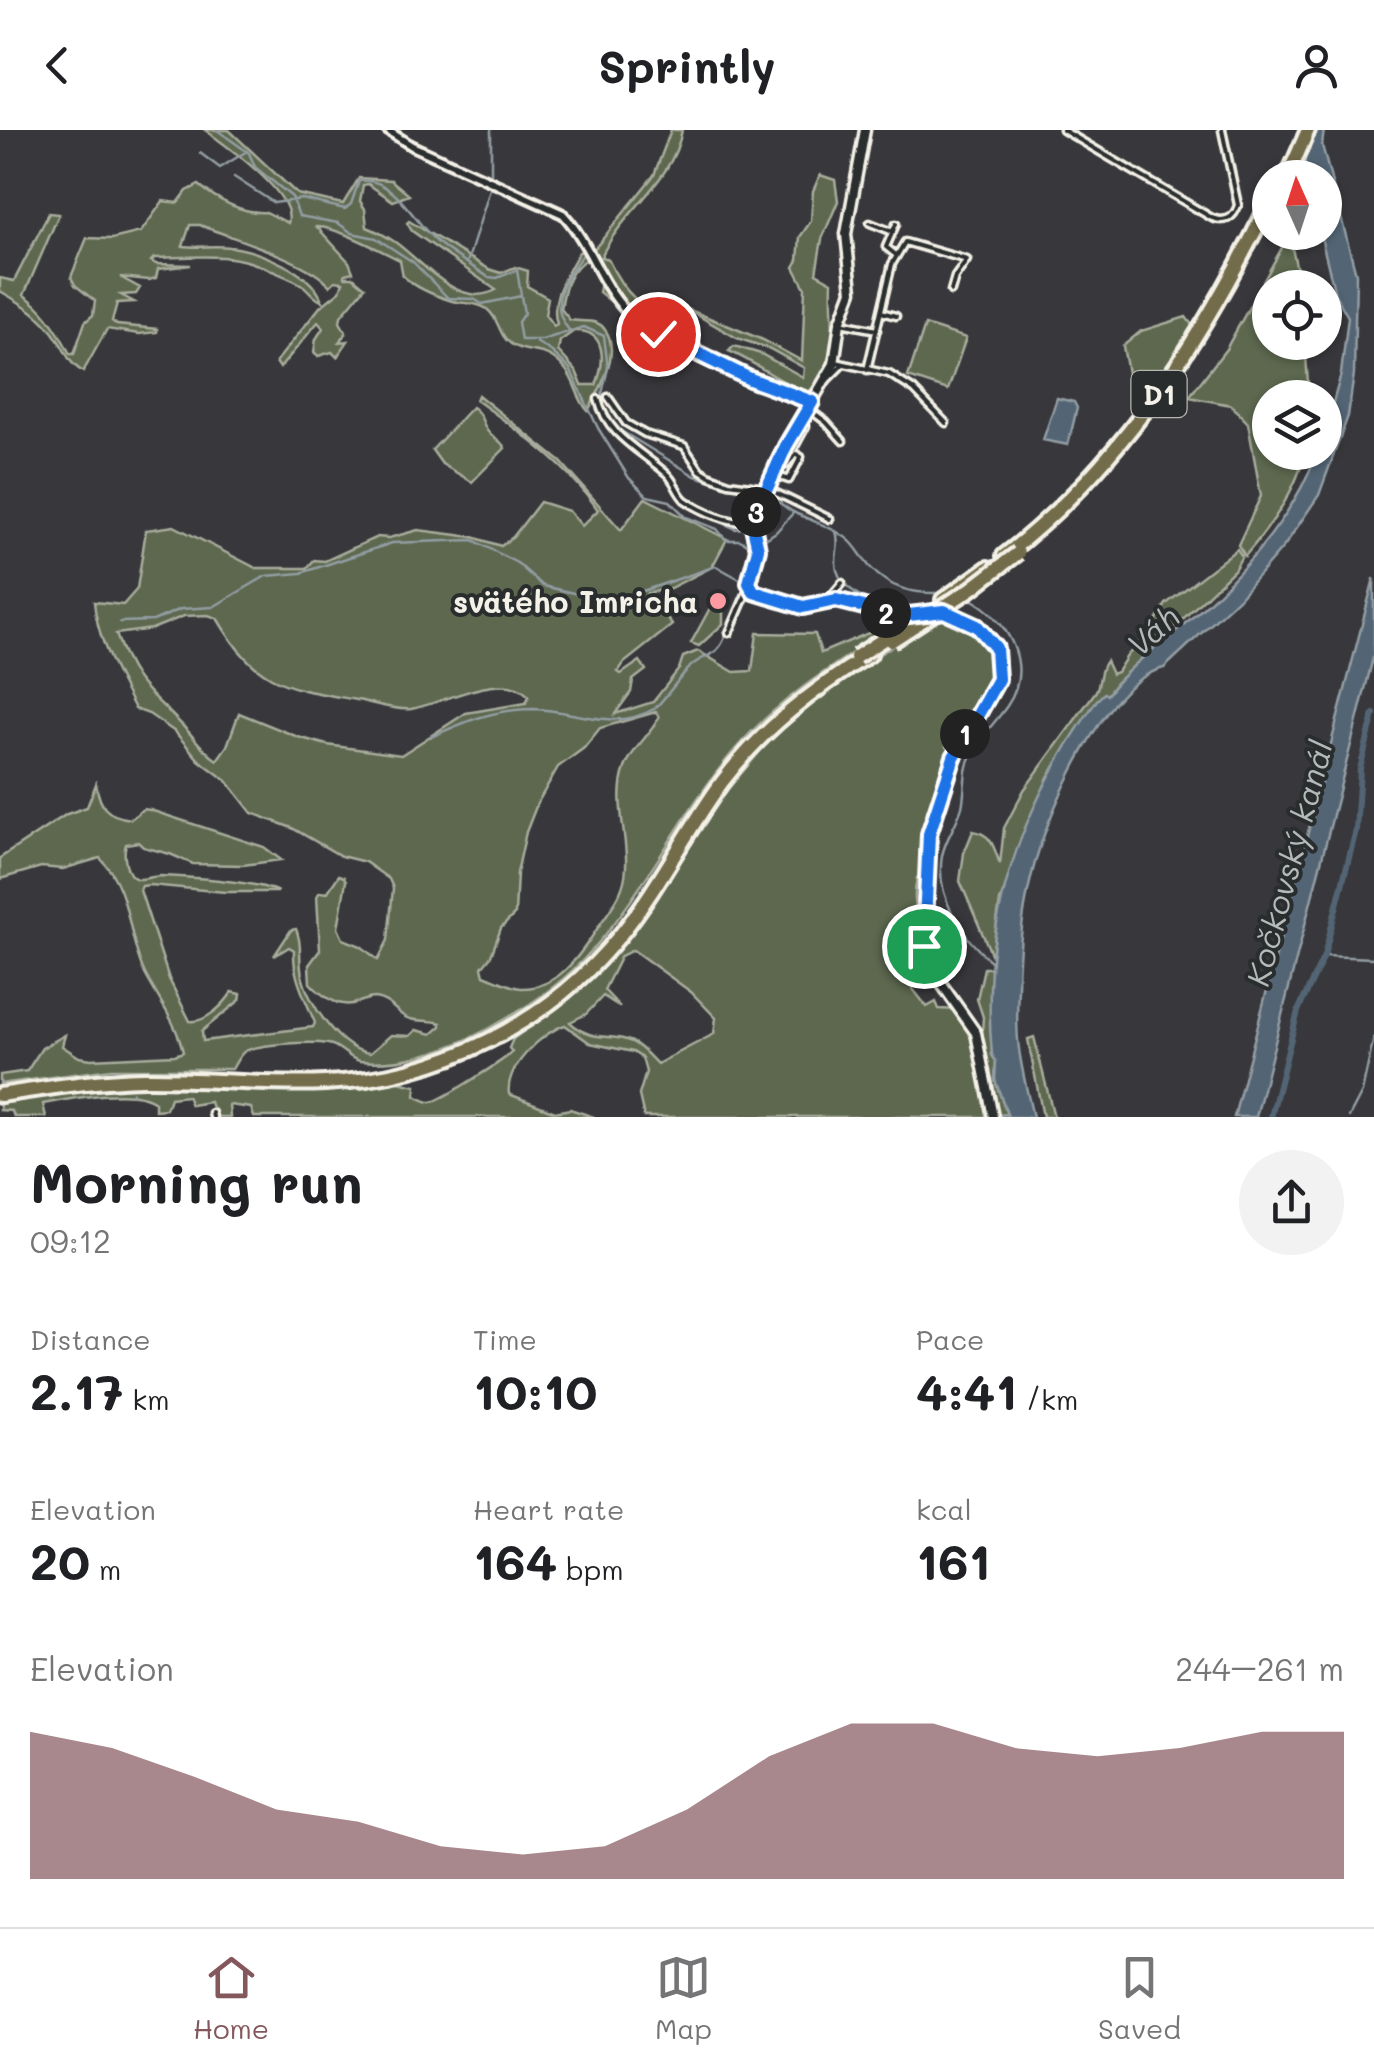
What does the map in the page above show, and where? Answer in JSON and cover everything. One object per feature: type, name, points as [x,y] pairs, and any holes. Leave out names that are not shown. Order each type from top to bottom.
[{"type":"highway","points":[[1292,160],[1305,130]]},
{"type":"highway","name":"D1","points":[[829,678],[971,589],[1090,484],[1151,414],[1201,341],[1252,242]]},
{"type":"highway","name":"D1","points":[[0,1092],[139,1079],[306,1084],[363,1080],[422,1067],[484,1044],[545,1007],[599,959],[638,912],[723,781],[789,708],[856,657],[1016,550]]},
{"type":"main road","points":[[865,130],[846,234],[852,292],[840,323],[835,361],[827,380],[808,408],[789,452],[772,474],[752,522],[758,549],[752,589],[803,607],[841,601],[900,616],[936,611],[955,614],[985,632],[996,651],[998,679],[954,757],[929,834],[924,939],[931,969],[976,1034],[993,1117]]},
{"type":"street","points":[[387,130],[412,146],[564,214],[613,296],[645,328],[808,408],[842,440]]},
{"type":"street","points":[[1063,130],[1212,218],[1222,220],[1236,212],[1238,200],[1222,130]]},
{"type":"street","points":[[870,223],[893,232]]},
{"type":"street","points":[[896,224],[886,247],[896,255]]},
{"type":"street","points":[[867,370],[896,255],[908,241],[967,260],[950,291]]},
{"type":"street","points":[[881,312],[896,316]]},
{"type":"street","points":[[840,323],[877,330]]},
{"type":"street","points":[[835,361],[890,374],[914,390],[946,423]]},
{"type":"street","points":[[827,380],[846,364]]},
{"type":"street","points":[[608,397],[626,423],[645,434],[684,446],[700,470],[710,476],[830,519]]},
{"type":"street","points":[[598,399],[601,412],[616,434],[668,476],[686,500],[729,521],[752,522]]},
{"type":"street","points":[[789,452],[795,450],[806,430],[808,408]]},
{"type":"street","points":[[772,474],[789,480],[801,457],[789,452]]},
{"type":"street","points":[[781,463],[794,469]]},
{"type":"street","points":[[826,602],[842,583]]},
{"type":"street","points":[[729,633],[742,598],[752,589]]},
{"type":"green space","points":[[205,130],[229,130],[297,194],[343,204],[359,178],[391,180],[409,195],[393,201],[368,184],[363,185],[360,201],[367,227],[395,242],[442,281],[468,294],[496,290],[412,231],[409,221],[489,269],[501,273],[515,267],[528,271],[527,286],[548,298],[545,315],[554,326],[557,296],[579,252],[593,250],[601,241],[654,175],[671,130],[682,130],[669,165],[601,257],[608,259],[627,291],[643,305],[676,323],[684,312],[688,316],[684,331],[677,341],[630,317],[599,292],[601,283],[589,258],[582,262],[569,279],[561,309],[570,320],[602,326],[611,346],[608,369],[588,411],[558,362],[511,344],[485,308],[426,291],[403,276],[400,260],[347,235],[317,227],[349,262],[353,272],[345,277],[353,277],[365,287],[341,316],[346,333],[339,342],[348,341],[337,357],[332,352],[318,356],[314,352],[323,328],[318,322],[280,368],[276,362],[320,307],[340,291],[343,282],[335,281],[330,286],[288,259],[200,225],[190,225],[183,246],[230,247],[269,258],[297,272],[322,301],[296,281],[241,260],[213,256],[154,258],[151,261],[156,264],[191,265],[158,269],[156,278],[149,280],[120,277],[140,288],[136,294],[121,295],[134,302],[117,303],[112,321],[157,332],[139,334],[107,329],[83,372],[40,318],[0,291],[0,278],[14,281],[49,213],[59,214],[24,295],[45,314],[70,354],[74,354],[85,322],[93,315],[95,301],[71,277],[87,238],[112,239],[141,232],[163,201],[178,203],[187,191],[199,185],[231,205],[266,212],[288,223],[288,212],[271,185]],"holes":[[[574,331],[593,335],[601,349],[596,385],[582,385],[576,371],[558,351],[560,341]]]},
{"type":"green space","points":[[820,175],[835,180],[838,201],[822,239],[816,273],[832,282],[833,346],[827,370],[808,393],[729,351],[734,346],[761,354],[803,377],[804,368],[770,349],[737,338],[685,308],[763,340],[802,361],[805,288],[794,267],[800,237],[811,221],[813,191]]},
{"type":"green space","points":[[1281,250],[1292,250],[1297,270],[1270,270]]},
{"type":"green space","points":[[1252,302],[1252,360],[1306,360],[1308,380],[1252,380],[1252,445],[1248,423],[1231,405],[1189,397],[1226,349]]},
{"type":"green space","points":[[1186,317],[1192,325],[1191,333],[1136,416],[1123,346],[1141,331]]},
{"type":"green space","points":[[925,325],[966,338],[948,390],[908,377]]},
{"type":"green space","points":[[478,395],[561,462],[621,530],[645,498],[727,539],[712,567],[668,589],[647,593],[645,599],[659,606],[672,625],[618,672],[621,674],[640,661],[646,670],[633,680],[631,692],[615,714],[653,702],[679,669],[683,657],[698,651],[734,672],[752,671],[757,633],[815,634],[821,653],[898,623],[810,682],[750,733],[712,778],[623,911],[582,961],[543,995],[485,1030],[430,1053],[388,1061],[360,1061],[328,1044],[286,1044],[245,1051],[232,1069],[111,1069],[0,1084],[0,1075],[27,1071],[42,1048],[65,1035],[62,1046],[79,1057],[91,1059],[183,1052],[172,1021],[139,959],[118,884],[100,858],[63,869],[41,867],[0,879],[0,858],[67,814],[87,807],[96,784],[102,804],[116,816],[131,819],[143,809],[150,810],[264,847],[281,860],[243,865],[193,864],[138,842],[126,844],[127,869],[137,879],[204,879],[278,892],[142,886],[140,890],[169,979],[190,1021],[214,1012],[232,992],[241,994],[240,1000],[202,1031],[203,1041],[313,1027],[315,1023],[298,979],[294,950],[289,947],[274,956],[291,930],[296,929],[305,987],[327,1024],[348,1044],[370,1053],[391,1035],[410,1036],[416,1030],[432,1034],[441,1026],[406,1017],[375,998],[340,1003],[310,983],[309,965],[320,950],[320,892],[327,893],[339,875],[344,877],[338,928],[343,939],[361,946],[378,960],[388,940],[393,888],[389,879],[365,862],[341,856],[292,828],[252,813],[227,781],[199,760],[175,732],[135,709],[104,644],[94,602],[123,605],[137,589],[146,530],[174,526],[256,568],[307,568],[314,560],[325,561],[377,537],[389,538],[418,530],[473,537],[501,546],[513,537],[540,502],[569,511],[582,526],[598,510],[573,478],[476,400]],"holes":[[[184,616],[217,618],[245,658],[260,670],[275,680],[310,691],[405,709],[489,686],[518,688],[529,696],[526,703],[466,713],[401,755],[327,745],[239,713],[227,746],[217,760],[143,685],[116,634],[152,629]],[[656,712],[659,717],[628,761],[622,780],[626,867],[621,890],[610,910],[578,956],[548,982],[521,988],[484,975],[482,967],[491,956],[501,928],[515,914],[517,873],[526,832],[558,767],[584,748],[600,728]]]},
{"type":"green space","points":[[472,407],[488,432],[505,448],[472,482],[442,464],[432,450]]},
{"type":"green space","points":[[1256,470],[1299,470],[1281,508],[1245,556],[1238,545],[1261,496]]},
{"type":"green space","points":[[1237,549],[1242,556],[1234,570],[1107,695],[1097,700],[1048,777],[1000,901],[992,956],[960,881],[964,853],[973,831],[989,839],[1000,864],[1004,828],[1024,790],[1096,691],[1106,661],[1112,674],[1117,672],[1166,604]]},
{"type":"green space","points":[[710,608],[723,610],[723,624],[699,646],[691,643]]},
{"type":"green space","points":[[947,613],[987,642],[994,656],[995,670],[982,702],[958,743],[948,743],[946,747],[953,753],[928,830],[922,877],[917,878],[921,962],[913,989],[927,1007],[936,1002],[939,1009],[958,1010],[975,1033],[990,1117],[644,1117],[639,1095],[646,1072],[642,1058],[633,1052],[590,1043],[565,1025],[526,1053],[513,1073],[509,1094],[555,1112],[570,1109],[594,1117],[254,1117],[251,1108],[229,1105],[230,1117],[215,1117],[210,1102],[191,1105],[187,1096],[170,1098],[166,1109],[155,1110],[155,1102],[145,1097],[117,1094],[43,1104],[46,1117],[14,1117],[12,1111],[0,1110],[0,1100],[128,1084],[297,1089],[398,1082],[416,1086],[415,1096],[430,1102],[446,1095],[508,1056],[513,1039],[574,993],[600,967],[646,912],[728,789],[785,722],[878,655]],"holes":[[[633,950],[691,992],[716,1018],[714,1034],[657,1064],[632,1042],[586,1033],[570,1022],[586,1014],[603,996],[620,1007],[604,990],[621,956]]]},
{"type":"green space","points":[[984,968],[991,968],[995,1080],[1008,1117],[999,1117],[982,1033],[983,1017],[977,999]]},
{"type":"green space","points":[[1034,1037],[1054,1117],[1043,1117],[1028,1039]]},
{"type":"water","points":[[1300,130],[1324,130],[1326,160],[1305,160]]},
{"type":"water","points":[[1342,221],[1356,274],[1354,374],[1342,432],[1339,380],[1348,317],[1342,306],[1342,270],[1329,270],[1324,250],[1342,250]]},
{"type":"water","points":[[1057,398],[1074,402],[1077,408],[1068,445],[1043,440]]},
{"type":"water","points":[[1310,470],[1328,470],[1319,495],[1285,545],[1238,599],[1164,668],[1139,680],[1118,699],[1069,777],[1035,863],[1019,954],[1017,1034],[1033,1117],[1008,1117],[995,1080],[996,1061],[992,1055],[992,958],[1011,867],[1046,782],[1097,700],[1238,574],[1284,517]]},
{"type":"water","points":[[1374,578],[1374,654],[1256,1117],[1234,1117]]},
{"type":"waterway","points":[[217,130],[249,153],[255,167],[292,197],[299,216],[338,223],[352,233],[376,238],[413,262],[448,298],[474,299],[482,304],[521,296],[521,340],[542,340],[584,327],[604,336],[608,368],[601,398],[613,426],[695,476],[761,495]]},
{"type":"waterway","points":[[491,130],[491,178]]},
{"type":"waterway","points":[[200,153],[220,168],[247,151]]},
{"type":"waterway","points":[[234,177],[274,203],[302,199],[345,209],[351,204],[359,181],[382,185],[393,192],[436,241],[488,277],[497,278],[517,270],[521,295]]},
{"type":"waterway","points":[[467,263],[491,186]]},
{"type":"waterway","points":[[569,330],[562,320],[559,300],[566,279],[585,252]]},
{"type":"waterway","points":[[536,342],[570,369],[598,428],[629,478],[647,496],[670,501],[686,517],[717,529],[726,540],[740,540],[755,548]]},
{"type":"waterway","points":[[768,497],[845,537],[877,574],[894,585],[942,593]]},
{"type":"waterway","points":[[761,548],[761,542],[794,512]]},
{"type":"waterway","points":[[719,521],[736,529],[749,527]]},
{"type":"waterway","points":[[836,531],[836,563],[841,579],[863,598],[888,609]]},
{"type":"waterway","points":[[120,622],[153,621],[181,609],[213,607],[266,576],[301,573],[392,543],[473,540],[517,563],[543,586],[582,595],[628,596],[716,566],[745,582]]},
{"type":"waterway","points":[[742,595],[746,585]]},
{"type":"waterway","points":[[969,598],[1005,630],[1013,644],[1018,675],[1007,706],[968,761],[962,807],[944,850],[941,871],[953,915],[992,962]]},
{"type":"waterway","points":[[727,632],[739,600]]},
{"type":"waterway","points":[[920,609],[929,604]]},
{"type":"waterway","points":[[896,611],[912,610]]},
{"type":"waterway","points":[[431,737],[506,711],[549,710],[609,719],[639,716],[654,709],[684,673],[718,649],[726,635]]},
{"type":"waterway","points":[[1271,1117],[1298,1011],[1324,956],[1356,830],[1360,769],[1374,714]]},
{"type":"waterway","points":[[1324,956],[1374,958]]},
{"type":"waterway","points":[[1349,1117],[1362,1092],[1374,1037]]},
{"type":"waterway","points":[[997,1115],[1007,1114]]},
{"type":"place","name":"svätého Imricha","points":[[718,601]]},
{"type":"route","points":[[658,334],[750,379],[812,402],[786,446],[752,522],[758,549],[749,583],[754,592],[803,607],[836,600],[900,616],[944,611],[977,626],[996,648],[998,679],[954,757],[929,834],[924,946]]},
{"type":"water label","name":"Váh","points":[[1152,630]]},
{"type":"water label","name":"Kočkovský kanál","points":[[1288,863]]}]
